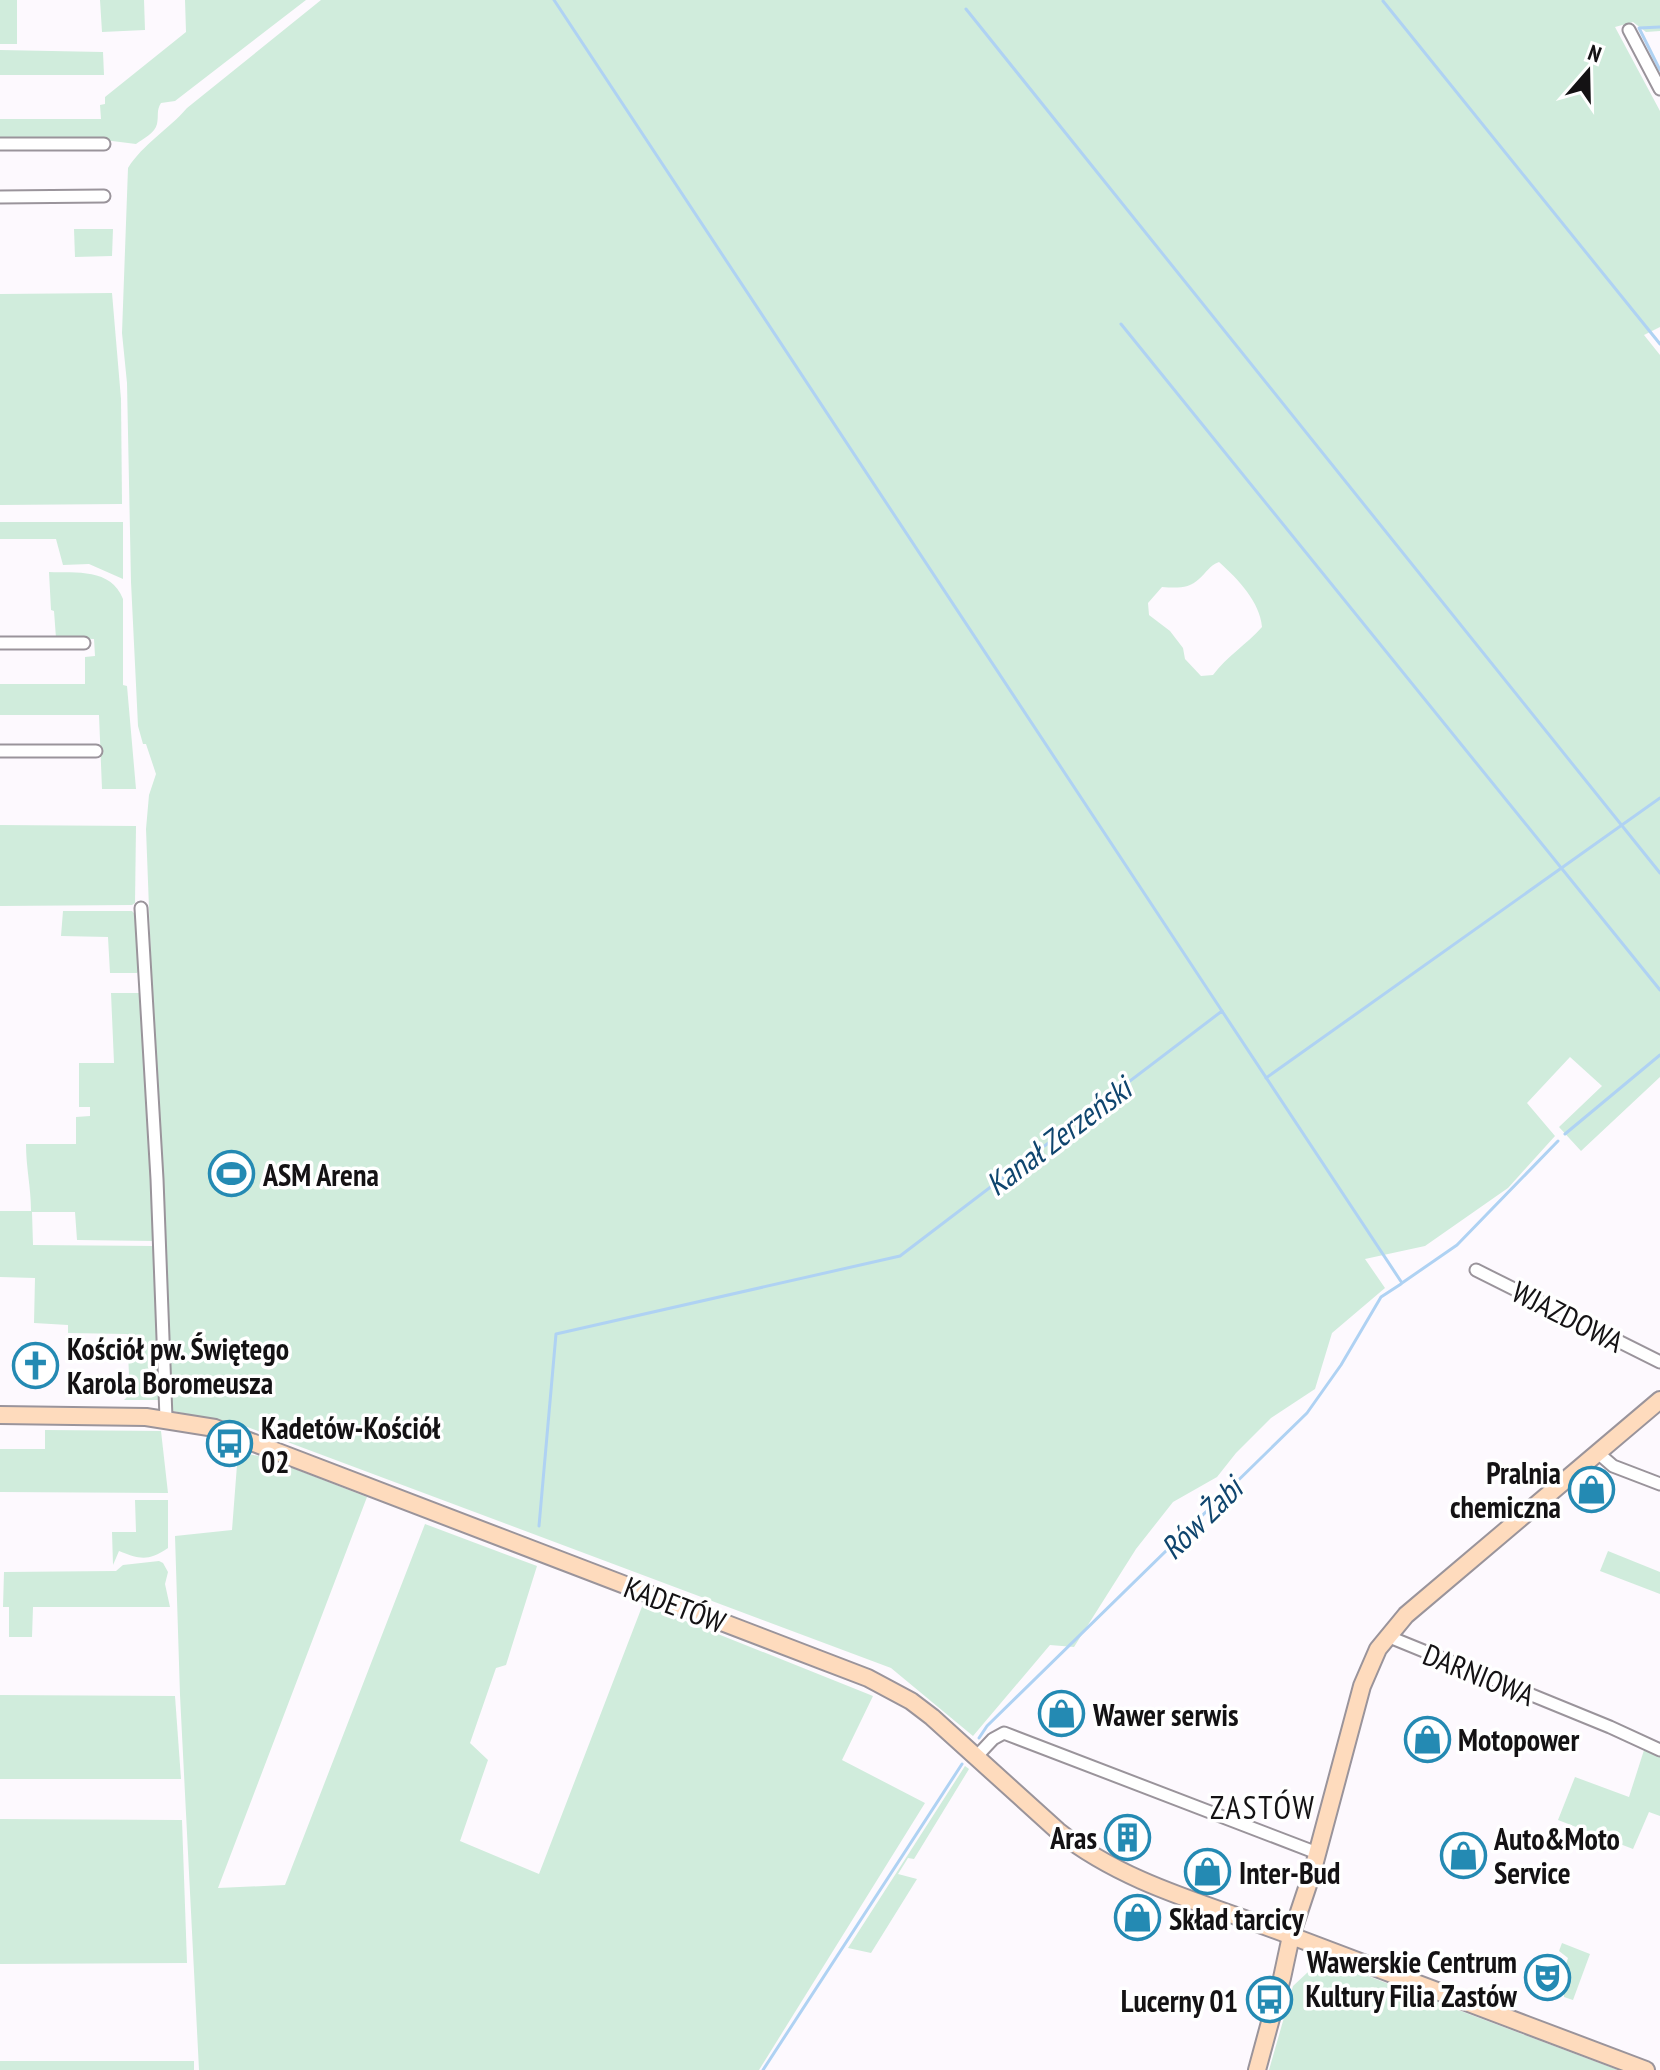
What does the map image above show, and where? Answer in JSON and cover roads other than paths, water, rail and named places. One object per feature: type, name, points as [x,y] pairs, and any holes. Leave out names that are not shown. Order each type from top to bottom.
[{"type":"street","points":[[1629,30],[1660,89]]},
{"type":"street","points":[[0,144],[104,144]]},
{"type":"street","points":[[0,197],[104,196]]},
{"type":"street","points":[[0,643],[84,643]]},
{"type":"street","points":[[0,751],[96,751]]},
{"type":"street","points":[[141,908],[157,1179],[166,1418]]},
{"type":"street","name":"WJAZDOWA","points":[[1476,1270],[1660,1362]]},
{"type":"street","points":[[1257,2070],[1291,1936],[1362,1686],[1374,1657],[1406,1615],[1660,1400]]},
{"type":"street","name":"KADETÓW","points":[[0,1415],[166,1418],[235,1434],[868,1678],[911,1701],[977,1756],[1058,1831],[1098,1860],[1179,1897],[1646,2070]]},
{"type":"street","points":[[1598,1453],[1613,1466],[1660,1484]]},
{"type":"street","name":"DARNIOWA","points":[[1387,1636],[1660,1750]]},
{"type":"street","points":[[977,1756],[993,1739],[1004,1733],[1317,1853]]},
{"type":"waterway","points":[[554,0],[1222,1011]]},
{"type":"waterway","points":[[1383,1],[1660,344]]},
{"type":"waterway","points":[[966,9],[1660,873]]},
{"type":"waterway","points":[[1660,27],[1639,28],[1660,70]]},
{"type":"waterway","points":[[1121,324],[1660,990]]},
{"type":"waterway","points":[[1266,1078],[1660,798]]},
{"type":"waterway","name":"Kanał Zerzeński","points":[[539,1526],[556,1334],[900,1256],[1222,1011],[1402,1283],[1457,1245],[1558,1141]]},
{"type":"waterway","name":"Kanał Zerzeński","points":[[1565,1134],[1660,1055]]},
{"type":"waterway","name":"Rów Żabi","points":[[979,1738],[987,1726],[1307,1413],[1341,1365],[1381,1297],[1401,1284]]},
{"type":"waterway","name":"Rów Żabi","points":[[763,2070],[962,1764]]},
{"type":"place","name":"ASM Arena","points":[[232,1174]]},
{"type":"place","name":"Kościół pw. Świętego Karola Boromeusza","points":[[36,1365]]},
{"type":"place","name":"Kadetów-Kościół 02","points":[[230,1444]]},
{"type":"place","name":"Pralnia chemiczna","points":[[1592,1489]]},
{"type":"place","name":"Wawer serwis","points":[[1062,1714]]},
{"type":"place","name":"Motopower","points":[[1427,1739]]},
{"type":"place","name":"Aras","points":[[1128,1837]]},
{"type":"place","name":"Auto&Moto Service","points":[[1463,1855]]},
{"type":"place","name":"Inter-Bud","points":[[1208,1872]]},
{"type":"place","name":"Skład tarcicy","points":[[1138,1918]]},
{"type":"place","name":"Wawerskie Centrum Kultury Filia Zastów","points":[[1548,1978]]},
{"type":"place","name":"Lucerny 01","points":[[1269,2000]]},
{"type":"district","name":"ZASTÓW","points":[[1263,1807]]}]
